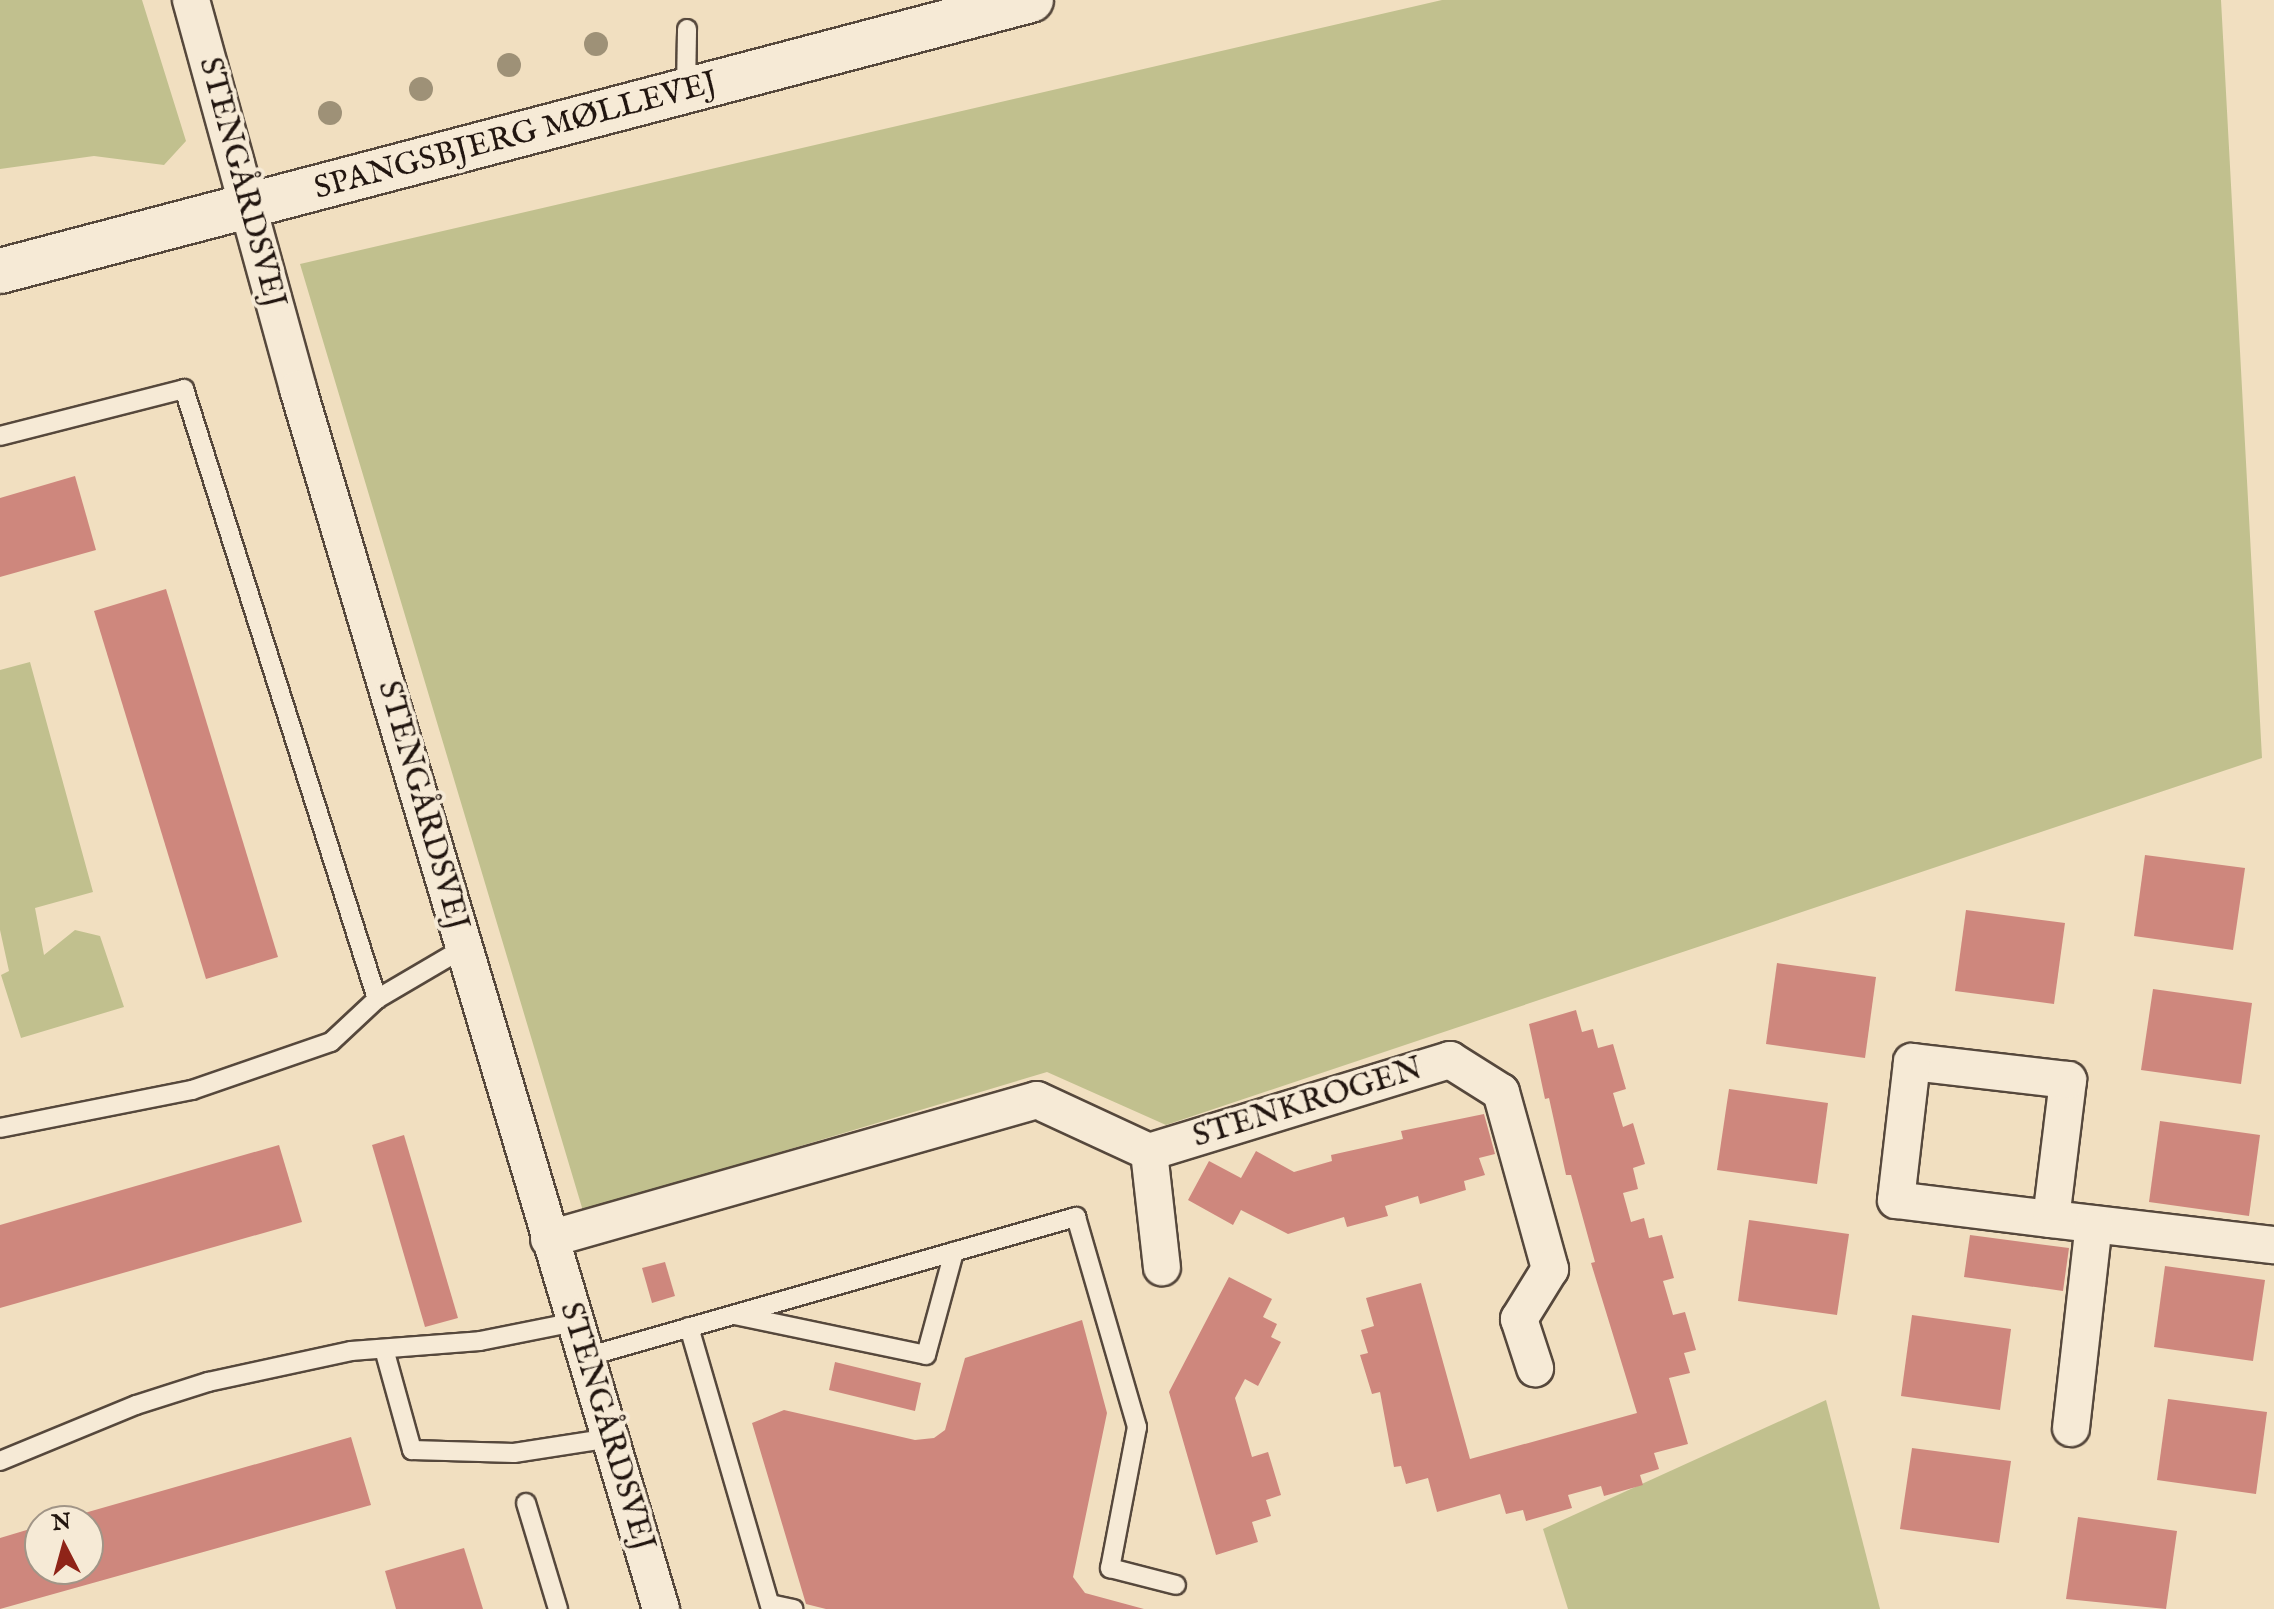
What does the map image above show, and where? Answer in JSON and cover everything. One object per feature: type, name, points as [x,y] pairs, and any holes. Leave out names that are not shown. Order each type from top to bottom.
[{"type":"street","name":"STENGÅRDSVEJ","points":[[191,0],[247,209],[549,1239],[661,1609]]},
{"type":"street","name":"SPANGSBJERG MØLLEVEJ","points":[[0,271],[247,209],[1031,0]]},
{"type":"street","name":"STENKROGEN","points":[[549,1239],[1037,1100],[1149,1152],[1450,1060],[1501,1092],[1550,1269],[1519,1319],[1535,1368]]},
{"type":"street","points":[[2051,1219],[2068,1080],[1912,1062],[1896,1200],[2051,1219],[2274,1245]]},
{"type":"street","name":"STENKROGEN","points":[[1149,1152],[1162,1267]]},
{"type":"street","points":[[2071,1428],[2094,1224]]},
{"type":"lane","points":[[686,92],[687,29]]},
{"type":"lane","points":[[0,436],[184,389],[377,999]]},
{"type":"lane","points":[[0,1128],[192,1090],[331,1042],[377,999],[464,948]]},
{"type":"lane","points":[[586,1357],[1076,1217],[1137,1427],[1110,1568],[1176,1585]]},
{"type":"lane","points":[[732,1315],[926,1355],[954,1252]]},
{"type":"lane","points":[[0,1461],[136,1405],[208,1382],[351,1351],[480,1341],[575,1322]]},
{"type":"lane","points":[[689,1327],[771,1606],[793,1609]]},
{"type":"lane","points":[[384,1349],[412,1450],[514,1453],[611,1438]]},
{"type":"lane","points":[[526,1503],[558,1609]]},
{"type":"shaded area","points":[[0,0],[142,0],[186,141],[164,165],[94,156],[0,169]]},
{"type":"shaded area","points":[[1442,0],[2221,0],[2262,758],[1166,1125],[1047,1072],[583,1211],[300,264]]},
{"type":"shaded area","points":[[30,662],[93,892],[35,908],[44,955],[75,930],[100,936],[124,1007],[21,1038],[1,975],[9,971],[0,930],[0,670]]},
{"type":"shaded area","points":[[1826,1400],[1880,1609],[1568,1609],[1543,1529]]},
{"type":"building","points":[[75,476],[96,550],[0,577],[0,498]]},
{"type":"building","points":[[166,589],[278,957],[206,979],[94,611]]},
{"type":"building","points":[[2145,855],[2245,868],[2233,950],[2134,936]]},
{"type":"building","points":[[1966,910],[2065,923],[2054,1004],[1955,991]]},
{"type":"building","points":[[1777,963],[1876,977],[1865,1058],[1766,1044]]},
{"type":"building","points":[[2153,989],[2252,1003],[2241,1084],[2141,1070]]},
{"type":"building","points":[[1576,1010],[1582,1032],[1593,1029],[1598,1048],[1613,1044],[1626,1089],[1613,1093],[1623,1127],[1633,1123],[1645,1164],[1633,1168],[1638,1189],[1623,1193],[1631,1222],[1644,1218],[1649,1238],[1662,1235],[1674,1278],[1663,1281],[1673,1315],[1685,1312],[1696,1350],[1684,1353],[1690,1373],[1669,1378],[1688,1444],[1654,1453],[1659,1469],[1640,1475],[1643,1485],[1604,1496],[1601,1486],[1568,1495],[1572,1508],[1526,1521],[1523,1510],[1506,1514],[1500,1494],[1437,1512],[1428,1478],[1406,1484],[1401,1466],[1394,1467],[1380,1392],[1372,1394],[1360,1355],[1368,1353],[1361,1330],[1374,1326],[1366,1298],[1421,1283],[1470,1459],[1637,1413],[1591,1263],[1595,1262],[1571,1175],[1566,1175],[1529,1024]]},
{"type":"building","points":[[1729,1089],[1828,1103],[1817,1184],[1717,1170]]},
{"type":"building","points":[[1484,1114],[1495,1154],[1479,1158],[1485,1175],[1464,1181],[1466,1190],[1420,1204],[1418,1196],[1385,1206],[1388,1216],[1347,1227],[1344,1217],[1288,1234],[1241,1210],[1233,1225],[1188,1200],[1209,1161],[1241,1178],[1256,1151],[1294,1172],[1332,1161],[1331,1155],[1403,1139],[1401,1131]]},
{"type":"building","points":[[2160,1121],[2260,1135],[2249,1216],[2149,1202]]},
{"type":"building","points":[[404,1135],[458,1318],[425,1327],[372,1145]]},
{"type":"building","points":[[279,1145],[302,1222],[0,1308],[0,1225]]},
{"type":"building","points":[[1749,1220],[1849,1234],[1837,1315],[1738,1301]]},
{"type":"building","points":[[1970,1235],[2069,1248],[2063,1291],[1964,1277]]},
{"type":"building","points":[[665,1262],[675,1296],[652,1303],[642,1268]]},
{"type":"building","points":[[2165,1266],[2265,1280],[2253,1361],[2154,1347]]},
{"type":"building","points":[[1229,1277],[1272,1299],[1263,1317],[1277,1324],[1271,1337],[1281,1342],[1258,1386],[1245,1379],[1235,1398],[1252,1457],[1268,1452],[1281,1495],[1266,1500],[1271,1516],[1252,1522],[1258,1542],[1216,1555],[1169,1392]]},
{"type":"building","points":[[1912,1315],[2011,1329],[2000,1410],[1901,1396]]},
{"type":"building","points":[[1082,1320],[1107,1413],[1073,1577],[1085,1593],[1144,1609],[826,1609],[806,1604],[752,1423],[784,1410],[915,1440],[934,1438],[945,1430],[965,1358]]},
{"type":"building","points":[[835,1362],[921,1383],[915,1411],[829,1390]]},
{"type":"building","points":[[2168,1399],[2267,1412],[2256,1494],[2157,1480]]},
{"type":"building","points":[[351,1437],[371,1505],[104,1580],[104,1507]]},
{"type":"building","points":[[1912,1448],[2011,1461],[1999,1543],[1900,1529]]},
{"type":"building","points":[[2078,1517],[2177,1531],[2166,1609],[2066,1599]]},
{"type":"building","points":[[24,1531],[24,1585],[86,1585],[0,1609],[0,1538]]},
{"type":"building","points":[[464,1548],[483,1609],[396,1609],[385,1571]]}]
